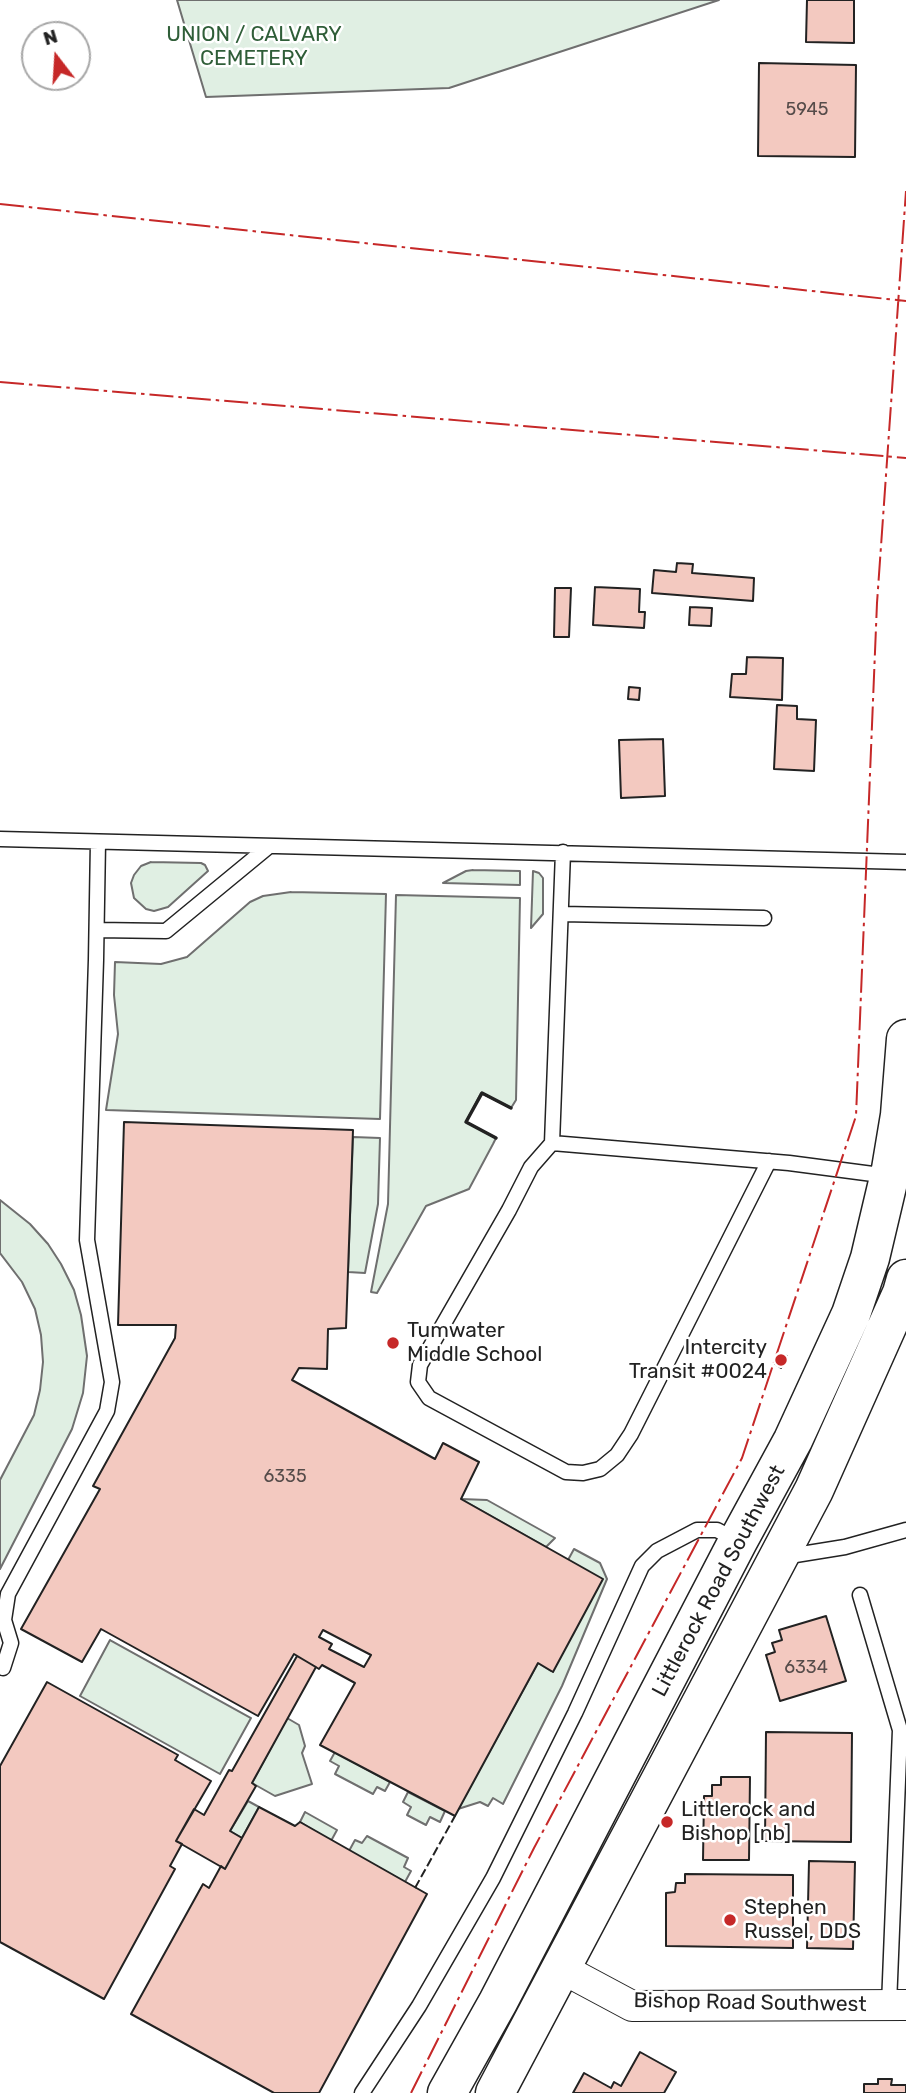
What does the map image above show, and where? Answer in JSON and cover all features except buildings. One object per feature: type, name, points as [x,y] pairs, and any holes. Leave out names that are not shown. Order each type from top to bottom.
[{"type":"main road","name":"Littlerock Road Southwest","points":[[447,2093],[505,1990],[793,1440],[851,1314],[870,1258],[890,1176],[900,1115],[906,1039]]},
{"type":"main road","name":"Littlerock Road Southwest","points":[[495,2093],[817,1482],[905,1289]]},
{"type":"street","name":"Bishop Road Southwest","points":[[561,1968],[632,2006],[897,2005]]},
{"type":"lane","points":[[0,839],[906,862]]},
{"type":"lane","points":[[3,1668],[11,1643],[4,1620],[8,1594],[107,1411],[112,1382],[87,1240],[98,842]]},
{"type":"lane","points":[[97,930],[166,931],[268,846]]},
{"type":"lane","points":[[563,852],[552,1143],[531,1167],[420,1365],[418,1382],[429,1398],[566,1472],[583,1473],[600,1469],[617,1455],[624,1445],[684,1333],[769,1161]]},
{"type":"lane","points":[[562,914],[764,918]]},
{"type":"lane","points":[[552,1143],[769,1161],[890,1176]]},
{"type":"lane","points":[[362,2093],[419,2006],[493,1878],[575,1713],[642,1566],[657,1551],[697,1530],[717,1530],[738,1541]]},
{"type":"lane","points":[[778,1558],[845,1548],[906,1530]]},
{"type":"lane","points":[[860,1595],[900,1730],[902,1781],[897,2005]]},
{"type":"green space","name":"UNION / CALVARY CEMETERY","points":[[177,0],[719,0],[449,88],[206,97]]},
{"type":"green space","points":[[151,862],[201,863],[208,871],[168,907],[154,911],[146,909],[134,898],[131,883],[141,866]]},
{"type":"green space","points":[[473,870],[520,871],[520,885],[443,883]]},
{"type":"green space","points":[[533,871],[543,878],[543,914],[531,928]]},
{"type":"green space","points":[[291,892],[386,894],[380,1119],[106,1110],[118,1034],[114,995],[115,962],[161,964],[187,957],[250,902],[263,896]]},
{"type":"green space","points":[[396,895],[520,898],[516,1100],[511,1108],[481,1093],[466,1122],[496,1138],[493,1144],[469,1189],[426,1206],[377,1293],[371,1292],[388,1204]]},
{"type":"green space","points":[[353,1137],[380,1138],[378,1204],[365,1273],[348,1272]]},
{"type":"green space","points":[[0,1200],[30,1224],[61,1264],[74,1290],[87,1356],[83,1393],[72,1429],[0,1569],[0,1480],[34,1415],[43,1362],[35,1309],[22,1282],[0,1253]]},
{"type":"green space","points":[[461,1499],[487,1500],[555,1538],[546,1547]]},
{"type":"green space","points":[[574,1549],[600,1563],[607,1579],[562,1686],[503,1804],[493,1798],[488,1806],[480,1802],[458,1809],[538,1663],[551,1671],[568,1560]]},
{"type":"green space","points":[[110,1640],[251,1718],[220,1774],[80,1696]]},
{"type":"green space","points":[[287,1718],[299,1725],[305,1746],[302,1753],[312,1784],[275,1796],[252,1783]]},
{"type":"green space","points":[[335,1752],[390,1782],[385,1791],[377,1787],[373,1794],[335,1774],[339,1766],[330,1761]]},
{"type":"green space","points":[[408,1792],[445,1811],[440,1822],[430,1817],[426,1825],[407,1815],[411,1807],[403,1802]]},
{"type":"green space","points":[[248,1801],[259,1807],[242,1838],[230,1831]]},
{"type":"green space","points":[[305,1812],[337,1830],[331,1841],[300,1822]]},
{"type":"green space","points":[[367,1836],[408,1858],[404,1867],[411,1871],[405,1882],[349,1851],[355,1840],[362,1843]]},
{"type":"fence","points":[[415,1888],[455,1816]]},
{"type":"wall","points":[[496,1138],[466,1122],[482,1093],[511,1108]]},
{"type":"power","points":[[411,2093],[534,1848],[742,1458],[856,1116],[877,603],[906,191]]},
{"type":"power","points":[[0,204],[906,301]]},
{"type":"power","points":[[0,382],[906,458]]},
{"type":"place","name":"Tumwater Middle School","points":[[393,1343]]},
{"type":"place","name":"Intercity Transit #0024","points":[[781,1360]]},
{"type":"place","name":"Littlerock and Bishop [nb]","points":[[667,1822]]},
{"type":"place","name":"Stephen Russel, DDS","points":[[730,1920]]}]
